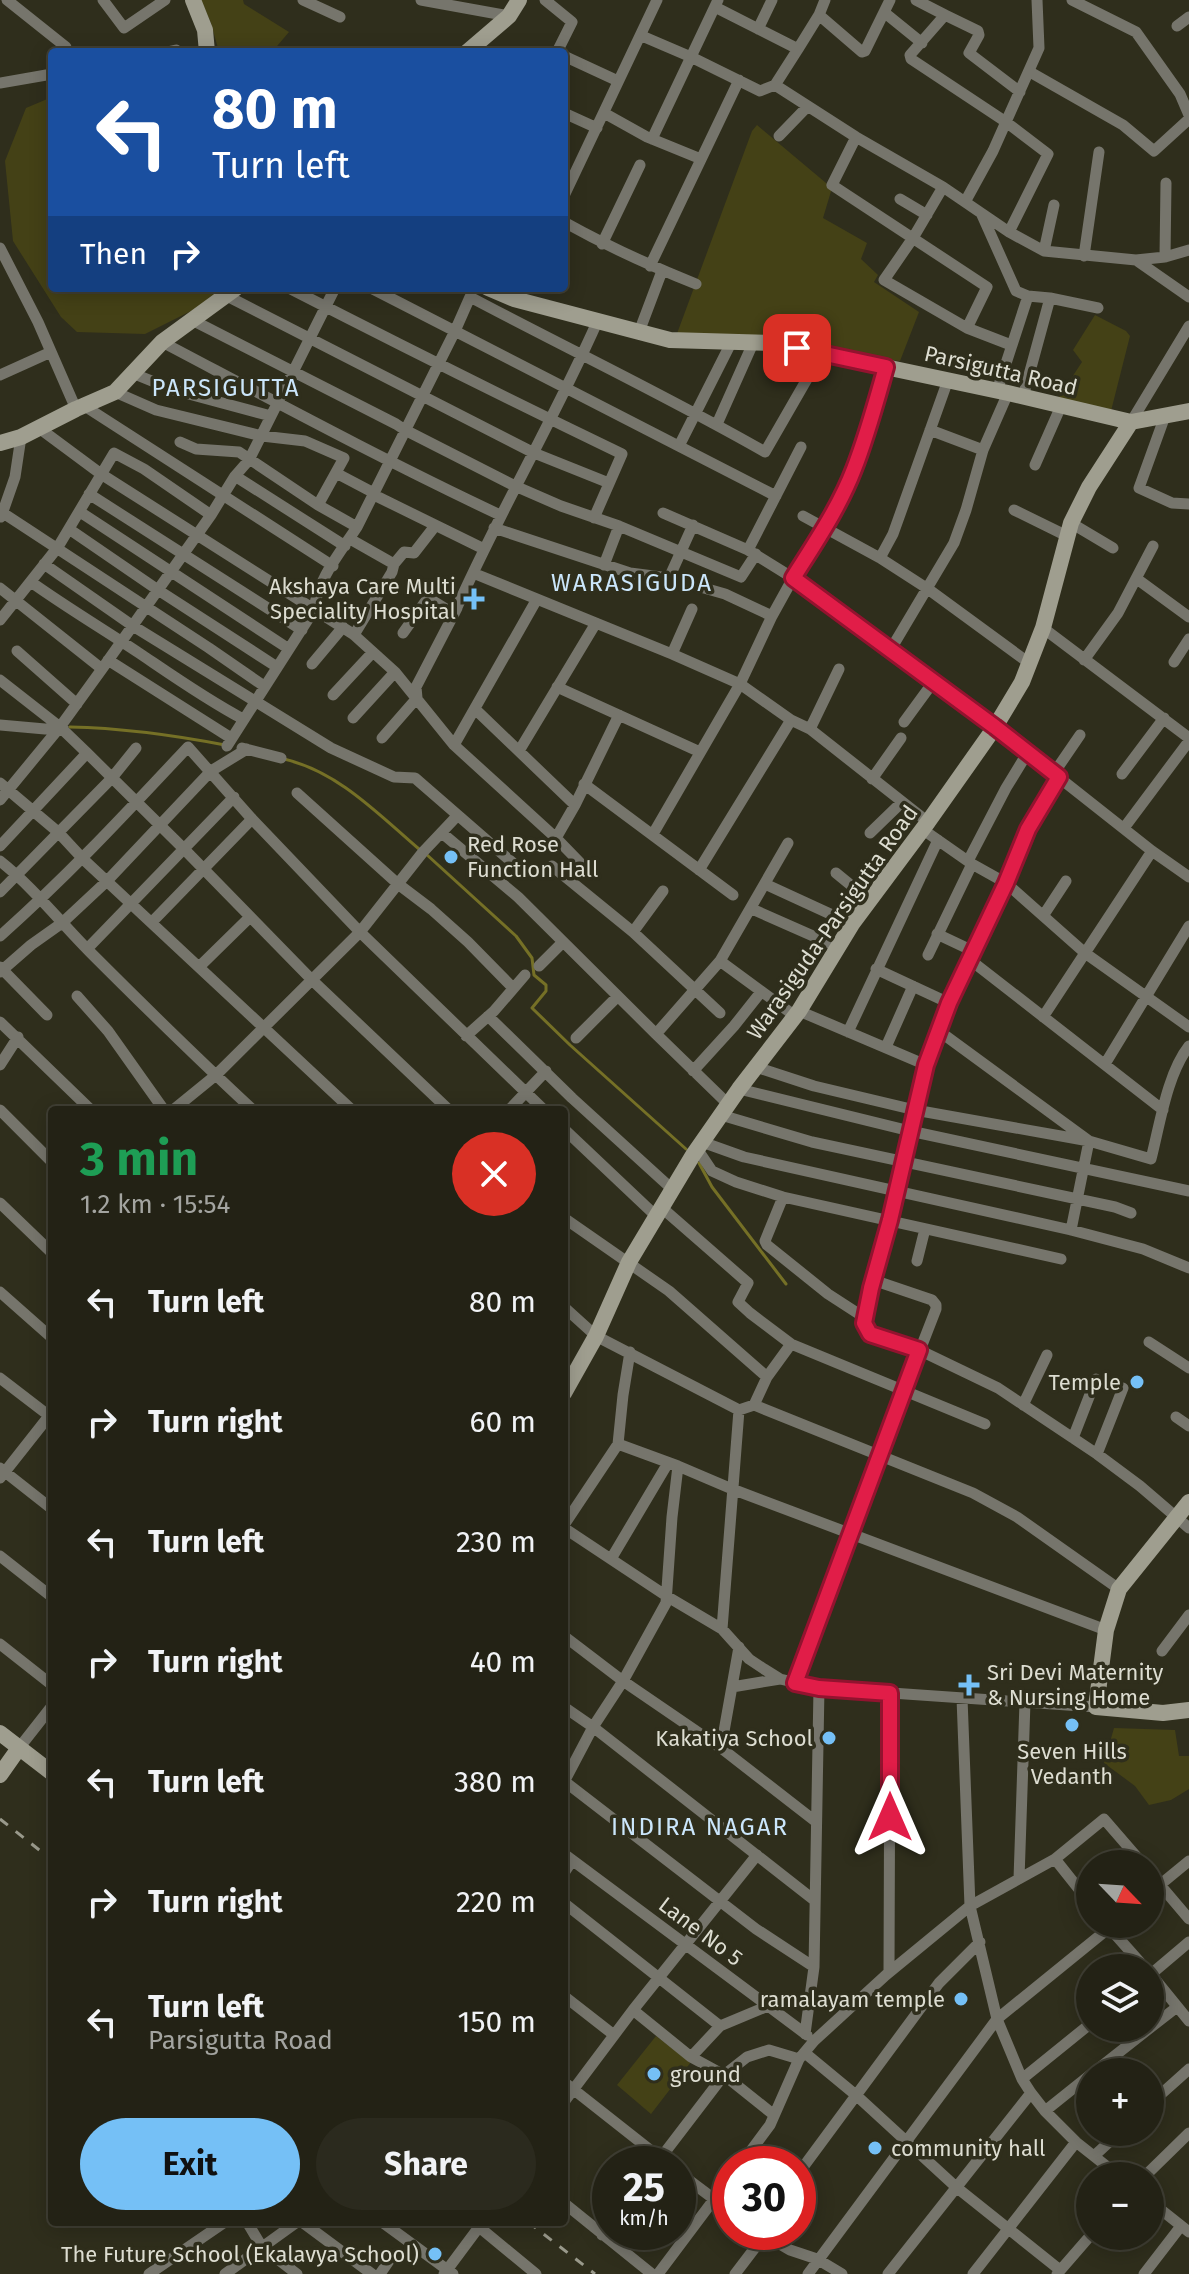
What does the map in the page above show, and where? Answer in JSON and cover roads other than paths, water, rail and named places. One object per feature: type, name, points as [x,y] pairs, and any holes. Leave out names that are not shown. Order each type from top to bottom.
[{"type":"street","points":[[7,0],[22,4],[66,47]]},
{"type":"street","points":[[103,0],[124,28],[150,4],[165,0]]},
{"type":"street","points":[[193,0],[205,30],[207,48]]},
{"type":"street","points":[[421,0],[509,16]]},
{"type":"street","points":[[472,48],[509,16],[519,0]]},
{"type":"street","points":[[545,0],[572,22],[559,48]]},
{"type":"street","points":[[569,172],[597,128],[657,0]]},
{"type":"street","points":[[758,29],[772,0]]},
{"type":"street","points":[[642,36],[760,91],[775,85],[819,15],[825,0]]},
{"type":"street","points":[[819,15],[862,52],[890,0]]},
{"type":"street","points":[[916,0],[978,31],[979,35],[969,53],[1020,92]]},
{"type":"street","points":[[1030,72],[1123,125],[1154,151],[1189,117],[1185,92],[1136,32],[1072,0]]},
{"type":"street","points":[[310,1],[340,17]]},
{"type":"street","points":[[965,202],[993,151],[1039,48],[1034,2]]},
{"type":"street","points":[[652,139],[716,3],[798,49]]},
{"type":"street","points":[[885,13],[922,43]]},
{"type":"street","points":[[945,15],[910,55],[914,62],[1006,122],[1048,156],[1009,232]]},
{"type":"street","points":[[1177,26],[1189,17]]},
{"type":"street","points":[[568,58],[618,81]]},
{"type":"street","points":[[0,83],[48,75]]},
{"type":"street","points":[[639,332],[656,268],[701,159],[739,80]]},
{"type":"street","points":[[775,85],[1044,251],[1136,260],[1165,257],[1189,250]]},
{"type":"street","points":[[779,136],[807,107]]},
{"type":"street","points":[[604,113],[652,139],[701,159]]},
{"type":"street","points":[[568,115],[597,128]]},
{"type":"street","points":[[856,137],[832,185],[987,287],[967,328]]},
{"type":"street","points":[[1084,256],[1099,152]]},
{"type":"street","points":[[602,244],[640,165]]},
{"type":"street","points":[[1165,257],[1166,183]]},
{"type":"street","points":[[943,187],[884,280],[967,328],[1011,345]]},
{"type":"street","points":[[900,199],[927,215]]},
{"type":"street","points":[[1044,251],[1054,205]]},
{"type":"street","points":[[981,214],[1016,291],[1028,296],[1098,308]]},
{"type":"street","points":[[568,224],[602,244],[696,284]]},
{"type":"street","points":[[1,256],[27,299],[81,408],[333,566]]},
{"type":"street","points":[[1136,260],[1189,297]]},
{"type":"street","points":[[0,443],[21,437],[115,392],[162,342],[230,292]]},
{"type":"street","points":[[233,292],[309,338],[421,396],[534,453],[609,483]]},
{"type":"street","points":[[297,292],[468,380],[622,454],[594,518]]},
{"type":"street","points":[[0,800],[4,787],[65,727],[77,704],[249,460],[333,292]]},
{"type":"street","points":[[379,292],[776,496]]},
{"type":"street","name":"Parsigutta Road","points":[[517,294],[670,340],[772,343],[1131,422]]},
{"type":"street","points":[[1009,394],[1011,345],[1028,296]]},
{"type":"street","points":[[230,744],[314,610],[316,595],[357,527],[470,297],[717,424],[765,452],[822,353]]},
{"type":"street","points":[[891,649],[954,543],[983,450],[1050,298]]},
{"type":"street","points":[[192,320],[515,486],[741,577]]},
{"type":"street","points":[[382,738],[417,698],[416,687],[598,320]]},
{"type":"street","points":[[1131,422],[1189,326]]},
{"type":"street","points":[[679,446],[732,341]]},
{"type":"street","points":[[717,424],[754,341]]},
{"type":"street","points":[[162,342],[277,404],[331,429],[389,463],[500,515]]},
{"type":"street","points":[[0,375],[51,352]]},
{"type":"street","points":[[653,834],[740,684],[772,616],[825,528],[853,472],[886,367]]},
{"type":"street","points":[[132,373],[174,390],[271,416]]},
{"type":"street","points":[[880,558],[893,534],[948,380]]},
{"type":"street","points":[[115,392],[156,410],[262,436],[305,441],[344,458],[318,505]]},
{"type":"street","points":[[251,410],[257,393]]},
{"type":"street","points":[[1035,465],[1061,406]]},
{"type":"street","points":[[1131,422],[1189,412]]},
{"type":"street","points":[[1165,416],[1139,488],[1172,503],[1189,504]]},
{"type":"street","name":"Warasiguda-Parsigutta Road","points":[[568,1386],[596,1336],[629,1262],[672,1189],[724,1109],[797,1014],[852,924],[995,727],[1022,682],[1043,628],[1069,529],[1089,487],[1131,422]]},
{"type":"street","points":[[39,428],[101,474],[354,635],[395,672],[454,745],[589,872]]},
{"type":"street","points":[[930,430],[983,450]]},
{"type":"street","points":[[21,437],[15,477],[1,515],[58,547],[264,686]]},
{"type":"street","points":[[180,442],[196,449],[239,452],[357,527]]},
{"type":"street","points":[[732,598],[801,447]]},
{"type":"street","points":[[0,620],[58,547],[114,453],[144,469],[211,515]]},
{"type":"street","points":[[336,473],[484,549]]},
{"type":"street","points":[[235,476],[347,542],[394,564]]},
{"type":"street","points":[[89,494],[302,630]]},
{"type":"street","points":[[1014,510],[1113,548]]},
{"type":"street","points":[[80,512],[289,649]]},
{"type":"street","points":[[663,513],[752,552],[793,578],[995,727],[1189,877]]},
{"type":"street","points":[[803,516],[880,558],[928,589],[1029,663]]},
{"type":"street","points":[[669,578],[693,525]]},
{"type":"street","points":[[354,635],[394,564],[404,552],[414,553],[435,526]]},
{"type":"street","points":[[604,565],[619,526]]},
{"type":"street","points":[[494,528],[630,573],[669,578],[732,598],[772,616]]},
{"type":"street","points":[[69,529],[277,667]]},
{"type":"street","points":[[1084,660],[1118,613],[1153,546]]},
{"type":"street","points":[[44,564],[133,626],[331,748],[394,777],[415,778],[521,870]]},
{"type":"street","points":[[474,570],[740,684],[791,720],[810,729],[899,798],[938,840],[1006,883],[1085,953],[1189,1027]]},
{"type":"street","points":[[1137,579],[1189,617]]},
{"type":"street","points":[[31,582],[89,623],[243,719]]},
{"type":"street","points":[[0,588],[105,665],[230,744],[281,758]]},
{"type":"street","points":[[403,633],[428,598],[454,614]]},
{"type":"street","points":[[454,745],[537,599]]},
{"type":"street","points":[[672,654],[692,609]]},
{"type":"street","points":[[519,751],[596,623]]},
{"type":"street","points":[[312,664],[343,627]]},
{"type":"street","points":[[1043,628],[1189,739],[1124,828]]},
{"type":"street","points":[[1174,662],[1189,639]]},
{"type":"street","points":[[17,651],[77,704]]},
{"type":"street","points":[[333,695],[373,652]]},
{"type":"street","points":[[810,729],[839,669]]},
{"type":"street","points":[[353,718],[395,672]]},
{"type":"street","points":[[0,680],[65,727],[111,779],[312,980],[445,1106]]},
{"type":"street","points":[[904,722],[934,681]]},
{"type":"street","points":[[557,687],[700,752]]},
{"type":"street","points":[[475,709],[575,805]]},
{"type":"street","points":[[556,838],[619,715]]},
{"type":"street","points":[[1122,774],[1164,718]]},
{"type":"street","points":[[699,870],[791,720]]},
{"type":"street","points":[[3,723],[45,729],[65,727]]},
{"type":"street","points":[[1080,735],[1028,829],[949,1003],[926,1065],[864,1323],[870,1334],[919,1350],[998,1388],[1097,1454],[1182,1523]]},
{"type":"street","points":[[872,779],[901,738]]},
{"type":"street","points":[[0,936],[83,859],[188,747],[360,932],[540,1106]]},
{"type":"street","points":[[0,892],[111,779],[136,748]]},
{"type":"street","points":[[47,1015],[1,970],[62,923],[107,881],[211,771],[247,749]]},
{"type":"street","points":[[928,955],[1006,788],[1028,752]]},
{"type":"street","points":[[0,846],[87,753]]},
{"type":"street","points":[[584,784],[733,895]]},
{"type":"street","points":[[4,787],[58,832],[83,859],[348,1106]]},
{"type":"street","points":[[297,793],[468,942],[513,988]]},
{"type":"street","points":[[87,949],[234,797]]},
{"type":"street","points":[[870,833],[899,798]]},
{"type":"street","points":[[178,1106],[216,1075],[360,932],[457,816]]},
{"type":"street","points":[[152,922],[252,819]]},
{"type":"street","points":[[442,833],[511,891],[693,1071],[724,1109],[812,1142],[1131,1213]]},
{"type":"street","points":[[848,1032],[938,840]]},
{"type":"street","points":[[656,1034],[720,961],[788,843]]},
{"type":"street","points":[[1043,1017],[1152,851]]},
{"type":"street","points":[[0,861],[18,875],[87,949],[249,1106]]},
{"type":"street","points":[[552,866],[633,932],[720,1013]]},
{"type":"street","points":[[836,873],[869,900]]},
{"type":"street","points":[[1043,916],[1066,881]]},
{"type":"street","points":[[765,884],[852,924]]},
{"type":"street","points":[[633,932],[663,891]]},
{"type":"street","points":[[752,909],[838,947]]},
{"type":"street","points":[[199,967],[250,917]]},
{"type":"street","points":[[1105,1064],[1189,926]]},
{"type":"street","points":[[937,934],[971,955],[1043,1017],[1163,1110]]},
{"type":"street","points":[[539,966],[563,942]]},
{"type":"street","points":[[720,961],[797,1014],[926,1065]]},
{"type":"street","points":[[876,969],[949,1003]]},
{"type":"street","points":[[466,1036],[525,975]]},
{"type":"street","points":[[886,1047],[913,986]]},
{"type":"street","points":[[693,1071],[761,992]]},
{"type":"street","points":[[77,996],[108,1031],[161,1106]]},
{"type":"street","points":[[576,1038],[617,997]]},
{"type":"street","points":[[488,1016],[672,1189]]},
{"type":"street","points":[[0,1022],[87,1106]]},
{"type":"street","points":[[939,1031],[1089,1141]]},
{"type":"street","points":[[0,1065],[18,1037]]},
{"type":"street","points":[[756,1067],[814,1086],[915,1110],[1089,1141],[1151,1159],[1180,1057],[1189,1046]]},
{"type":"street","points":[[513,1106],[546,1071]]},
{"type":"street","points":[[739,1089],[910,1131],[1189,1191]]},
{"type":"street","points":[[0,1110],[48,1158]]},
{"type":"street","points":[[568,1132],[658,1211],[748,1283],[738,1302],[791,1344],[985,1424]]},
{"type":"street","points":[[1071,1230],[1089,1141]]},
{"type":"street","points":[[700,1146],[1071,1230],[1143,1249],[1189,1268]]},
{"type":"street","points":[[700,1146],[712,1171],[783,1197],[1061,1259]]},
{"type":"street","points":[[783,1197],[765,1241],[767,1245],[828,1294],[865,1318]]},
{"type":"street","points":[[0,1203],[48,1249]]},
{"type":"street","points":[[568,1221],[669,1291],[767,1377]]},
{"type":"street","points":[[917,1261],[925,1229]]},
{"type":"street","points":[[795,1683],[878,1456],[936,1309],[935,1303],[873,1280]]},
{"type":"street","points":[[0,1292],[48,1334]]},
{"type":"street","points":[[568,1311],[596,1336],[739,1410],[754,1405],[973,1493],[1017,1517],[1119,1589]]},
{"type":"street","points":[[1149,1342],[1189,1368]]},
{"type":"street","points":[[754,1405],[767,1377],[791,1344]]},
{"type":"street","points":[[568,1521],[618,1444],[630,1352]]},
{"type":"street","points":[[1023,1405],[1047,1355]]},
{"type":"street","points":[[0,1378],[48,1415],[2,1472],[48,1506]]},
{"type":"street","points":[[1073,1438],[1096,1379]]},
{"type":"street","points":[[1097,1454],[1123,1388]]},
{"type":"street","points":[[722,1629],[739,1410]]},
{"type":"street","points":[[1176,1417],[1189,1426]]},
{"type":"street","points":[[618,1444],[1106,1630]]},
{"type":"street","points":[[611,1559],[673,1465]]},
{"type":"street","points":[[568,1774],[666,1603],[673,1465]]},
{"type":"street","points":[[1096,1707],[1106,1630],[1119,1589],[1182,1523],[1189,1502]]},
{"type":"street","points":[[568,1530],[722,1629],[749,1659],[780,1679],[819,1688],[1163,1713],[1189,1710]]},
{"type":"street","points":[[0,1556],[48,1594]]},
{"type":"street","points":[[1162,1651],[1189,1615]]},
{"type":"street","points":[[568,1639],[721,1748],[815,1821]]},
{"type":"street","points":[[0,1644],[48,1682]]},
{"type":"street","points":[[721,1748],[739,1647]]},
{"type":"street","points":[[732,1687],[780,1679]]},
{"type":"street","points":[[754,2146],[770,2125],[810,2037],[819,1688]]},
{"type":"street","points":[[889,1972],[890,1693]]},
{"type":"street","points":[[962,1698],[970,1906],[997,2019],[1022,2079],[1045,2111],[1076,2142],[973,2274]]},
{"type":"street","points":[[1019,1879],[1025,1702]]},
{"type":"street","points":[[568,1710],[814,1900]]},
{"type":"street","points":[[0,1775],[48,1711]]},
{"type":"street","points":[[0,1733],[48,1770]]},
{"type":"street","points":[[568,1785],[756,1929],[814,1967]]},
{"type":"street","points":[[810,2037],[970,1906],[1055,1859],[1104,1819],[1131,1850]]},
{"type":"street","points":[[642,2146],[569,2086],[660,1979],[757,1855]]},
{"type":"street","name":"Lane No 5","points":[[568,1857],[810,2037]]},
{"type":"street","points":[[1055,1859],[1076,1885]]},
{"type":"street","points":[[1164,1882],[1189,1861]]},
{"type":"street","points":[[1164,1890],[1189,1919]]},
{"type":"street","points":[[568,1906],[720,2026]]},
{"type":"street","points":[[808,2274],[997,2019],[1094,1938]]},
{"type":"street","points":[[1121,1938],[1134,1954]]},
{"type":"street","points":[[816,2150],[939,1983],[980,1942]]},
{"type":"street","points":[[1164,1961],[1189,1942]]},
{"type":"street","points":[[1164,1991],[1189,2021]]},
{"type":"street","points":[[568,1999],[614,2035]]},
{"type":"street","points":[[691,2057],[720,2026],[768,2006]]},
{"type":"street","points":[[1164,2017],[1177,2007]]},
{"type":"street","points":[[633,2010],[691,2057],[724,2075],[774,2115]]},
{"type":"street","points":[[1022,2079],[1076,2035]]},
{"type":"street","points":[[1112,2058],[1132,2042]]},
{"type":"street","points":[[673,2146],[724,2075],[747,2057],[769,2050],[802,2056],[857,2096],[956,2187],[1058,2272],[1078,2250]]},
{"type":"street","points":[[1164,2091],[1189,2069]]},
{"type":"street","points":[[1045,2111],[1076,2087]]},
{"type":"street","points":[[888,2274],[1031,2093]]},
{"type":"street","points":[[1159,2162],[1189,2133]]},
{"type":"street","points":[[1081,2146],[1102,2162]]},
{"type":"street","points":[[1094,2156],[1105,2146]]},
{"type":"street","points":[[696,2186],[712,2198]]},
{"type":"street","points":[[622,2250],[655,2274],[712,2203]]},
{"type":"street","points":[[568,2206],[592,2227]]},
{"type":"street","points":[[1144,2274],[1185,2229],[1164,2212]]},
{"type":"street","points":[[149,2274],[219,2226]]},
{"type":"street","points":[[249,2226],[262,2247],[297,2274]]},
{"type":"street","points":[[226,2274],[293,2226]]},
{"type":"street","points":[[305,2226],[372,2274]]},
{"type":"street","points":[[387,2226],[448,2273],[475,2226]]},
{"type":"street","points":[[478,2226],[536,2274]]},
{"type":"street","points":[[735,2274],[752,2250]]},
{"type":"street","points":[[790,2250],[817,2259],[842,2274]]},
{"type":"street","points":[[380,2274],[391,2258]]},
{"type":"waterway","points":[[70,727],[148,733],[225,745]]},
{"type":"waterway","points":[[284,759],[304,765],[340,784],[419,849]]},
{"type":"waterway","points":[[426,854],[516,936],[532,958],[534,975],[546,985],[546,991],[532,1008],[686,1149]]},
{"type":"waterway","points":[[699,1163],[712,1187],[786,1284]]},
{"type":"railway","points":[[0,1819],[48,1857]]},
{"type":"railway","points":[[533,2226],[595,2274]]},
{"type":"place","name":"Akshaya Care Multi Speciality Hospital","points":[[474,599]]},
{"type":"place","name":"Red Rose Function Hall","points":[[451,857]]},
{"type":"place","name":"Temple","points":[[1137,1382]]},
{"type":"place","name":"Sri Devi Maternity & Nursing Home","points":[[969,1685]]},
{"type":"place","name":"Seven Hills Vedanth","points":[[1072,1725]]},
{"type":"place","name":"Kakatiya School","points":[[829,1738]]},
{"type":"place","name":"ramalayam temple","points":[[961,1999]]},
{"type":"place","name":"ground","points":[[654,2074]]},
{"type":"place","name":"community hall","points":[[875,2148]]},
{"type":"place","name":"The Future School (Ekalavya School)","points":[[435,2254]]},
{"type":"district","name":"PARSIGUTTA","points":[[226,388]]},
{"type":"district","name":"WARASIGUDA","points":[[632,583]]},
{"type":"district","name":"INDIRA NAGAR","points":[[700,1827]]}]
